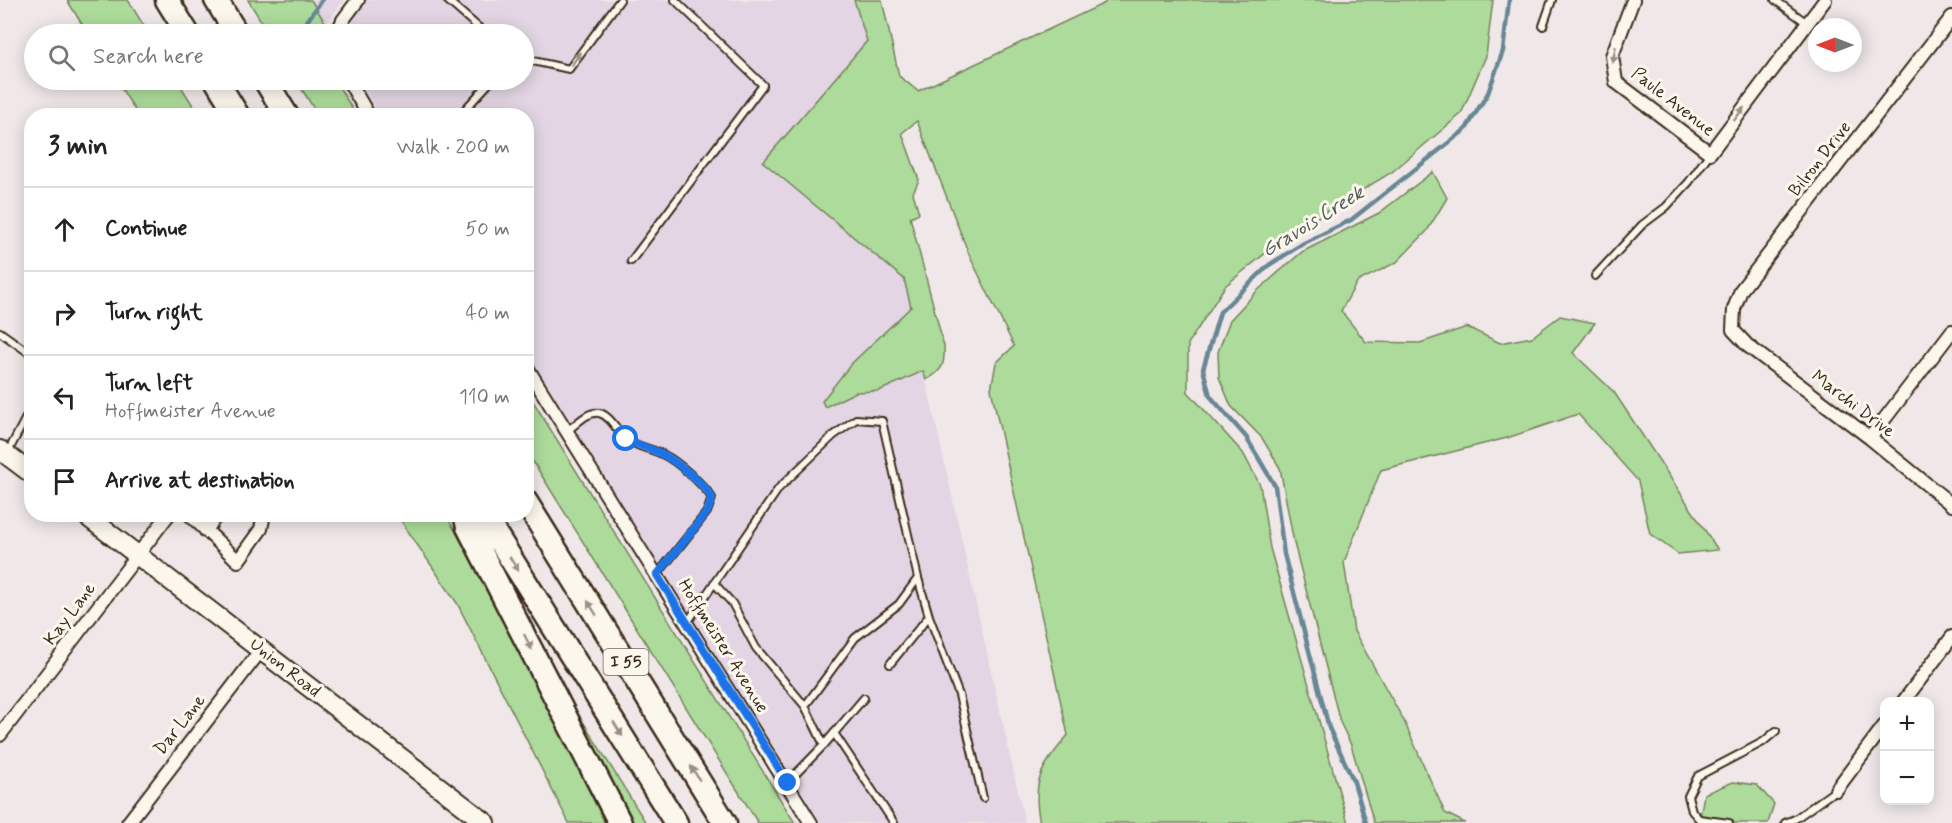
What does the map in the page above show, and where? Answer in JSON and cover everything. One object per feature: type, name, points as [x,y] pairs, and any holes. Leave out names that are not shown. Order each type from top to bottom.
[{"type":"highway","points":[[166,0],[182,24]]},
{"type":"highway","points":[[216,0],[231,24]]},
{"type":"highway","points":[[222,90],[233,108]]},
{"type":"highway","points":[[271,90],[282,108]]},
{"type":"highway","name":"I 55","points":[[534,515],[725,823]]},
{"type":"highway","points":[[467,522],[620,823]]},
{"type":"highway","name":"I 55","points":[[488,522],[676,823]]},
{"type":"main road","points":[[2,457],[24,469]]},
{"type":"main road","name":"Union Road","points":[[94,522],[486,823]]},
{"type":"street","points":[[341,24],[358,0]]},
{"type":"street","name":"Paule Avenue","points":[[1633,0],[1612,56],[1616,82],[1710,153],[1825,0]]},
{"type":"street","name":"Bilron Drive","points":[[1733,330],[1734,309],[1741,290],[1952,17]]},
{"type":"street","points":[[354,90],[364,108]]},
{"type":"street","name":"Marchi Drive","points":[[1733,330],[1748,346],[1870,438],[1952,505]]},
{"type":"street","points":[[1870,438],[1952,331]]},
{"type":"street","name":"Hoffmeister Avenue","points":[[534,379],[811,823]]},
{"type":"street","name":"Kay Lane","points":[[0,735],[163,522]]},
{"type":"street","points":[[197,522],[238,561],[261,529],[262,522]]},
{"type":"street","points":[[206,531],[212,522]]},
{"type":"street","points":[[1907,697],[1952,637]]},
{"type":"street","name":"Dar Lane","points":[[128,823],[261,650]]},
{"type":"street","points":[[1836,790],[1880,731]]},
{"type":"lane","points":[[447,0],[475,24]]},
{"type":"lane","points":[[534,62],[569,69],[619,0]]},
{"type":"lane","points":[[631,261],[763,85],[675,0]]},
{"type":"lane","points":[[1543,26],[1552,0]]},
{"type":"lane","points":[[1775,0],[1807,23]]},
{"type":"lane","points":[[466,108],[483,90]]},
{"type":"lane","points":[[1595,276],[1642,225],[1674,198],[1710,153]]},
{"type":"lane","points":[[0,332],[24,349]]},
{"type":"lane","points":[[567,431],[588,415],[596,412],[603,414],[626,439],[644,449],[664,455],[707,490],[712,498],[707,512],[657,575]]},
{"type":"lane","points":[[687,623],[779,488],[833,436],[856,419],[882,421],[928,616],[959,695],[983,798]]},
{"type":"lane","points":[[2,457],[24,420]]},
{"type":"lane","points":[[805,706],[855,638],[899,604],[918,578]]},
{"type":"lane","points":[[714,583],[732,603],[756,648],[805,706],[824,745]]},
{"type":"lane","points":[[890,664],[928,616]]},
{"type":"lane","points":[[788,783],[864,698]]},
{"type":"lane","points":[[1729,823],[1699,819],[1692,812],[1688,796],[1698,776],[1763,742],[1776,731]]},
{"type":"lane","points":[[834,733],[894,823]]},
{"type":"lane","points":[[1785,823],[1796,819],[1836,790]]},
{"type":"shaded area","points":[[311,0],[344,0],[326,24]]},
{"type":"shaded area","points":[[366,0],[854,0],[867,41],[764,162],[904,279],[911,307],[851,364],[825,407],[856,392],[879,391],[924,371],[1025,823],[821,823],[534,363],[534,108],[376,108],[364,90],[534,90],[534,24],[351,24]]},
{"type":"green space","points":[[67,0],[128,0],[143,24],[82,24]]},
{"type":"green space","points":[[248,0],[311,0],[326,24],[263,24]]},
{"type":"green space","points":[[854,0],[882,0],[899,76],[918,91],[1105,3],[1106,0],[1493,0],[1486,56],[1461,114],[1392,172],[1288,235],[1225,286],[1188,344],[1188,392],[1243,453],[1260,485],[1270,548],[1348,823],[1040,823],[1037,796],[1041,775],[1051,756],[1068,735],[991,389],[996,363],[1014,346],[970,257],[917,121],[902,133],[919,180],[913,193],[919,213],[910,217],[944,346],[942,366],[926,380],[923,371],[879,391],[856,392],[825,407],[822,401],[851,364],[911,307],[904,279],[763,162],[867,41]]},
{"type":"green space","points":[[122,90],[183,90],[195,108],[134,108]]},
{"type":"green space","points":[[302,90],[341,90],[352,108],[314,108]]},
{"type":"green space","points":[[1433,172],[1447,198],[1427,231],[1397,262],[1357,282],[1341,311],[1366,342],[1420,343],[1467,327],[1500,343],[1532,337],[1560,316],[1595,323],[1573,353],[1614,392],[1718,550],[1678,554],[1650,534],[1638,481],[1578,414],[1507,438],[1381,470],[1344,562],[1354,631],[1404,721],[1445,813],[1465,823],[1374,823],[1351,745],[1340,722],[1294,543],[1280,468],[1262,438],[1231,406],[1219,377],[1218,352],[1230,320],[1257,291],[1302,252],[1379,213]]},
{"type":"green space","points":[[534,403],[795,823],[758,823],[534,463]]},
{"type":"green space","points":[[402,522],[450,522],[495,600],[605,823],[569,823],[457,603]]},
{"type":"green space","points":[[577,712],[646,823],[631,823],[582,729]]},
{"type":"green space","points":[[1733,782],[1757,785],[1774,804],[1768,823],[1699,823],[1704,794]]},
{"type":"waterway","points":[[305,24],[322,0]]},
{"type":"waterway","name":"Gravois Creek","points":[[1366,823],[1354,782],[1329,728],[1284,554],[1275,486],[1246,437],[1210,396],[1203,369],[1220,312],[1269,265],[1304,243],[1351,220],[1466,129],[1488,93],[1503,51],[1509,0]]},
{"type":"route","points":[[626,439],[644,449],[664,455],[707,490],[712,498],[707,512],[657,575],[788,783]]}]
